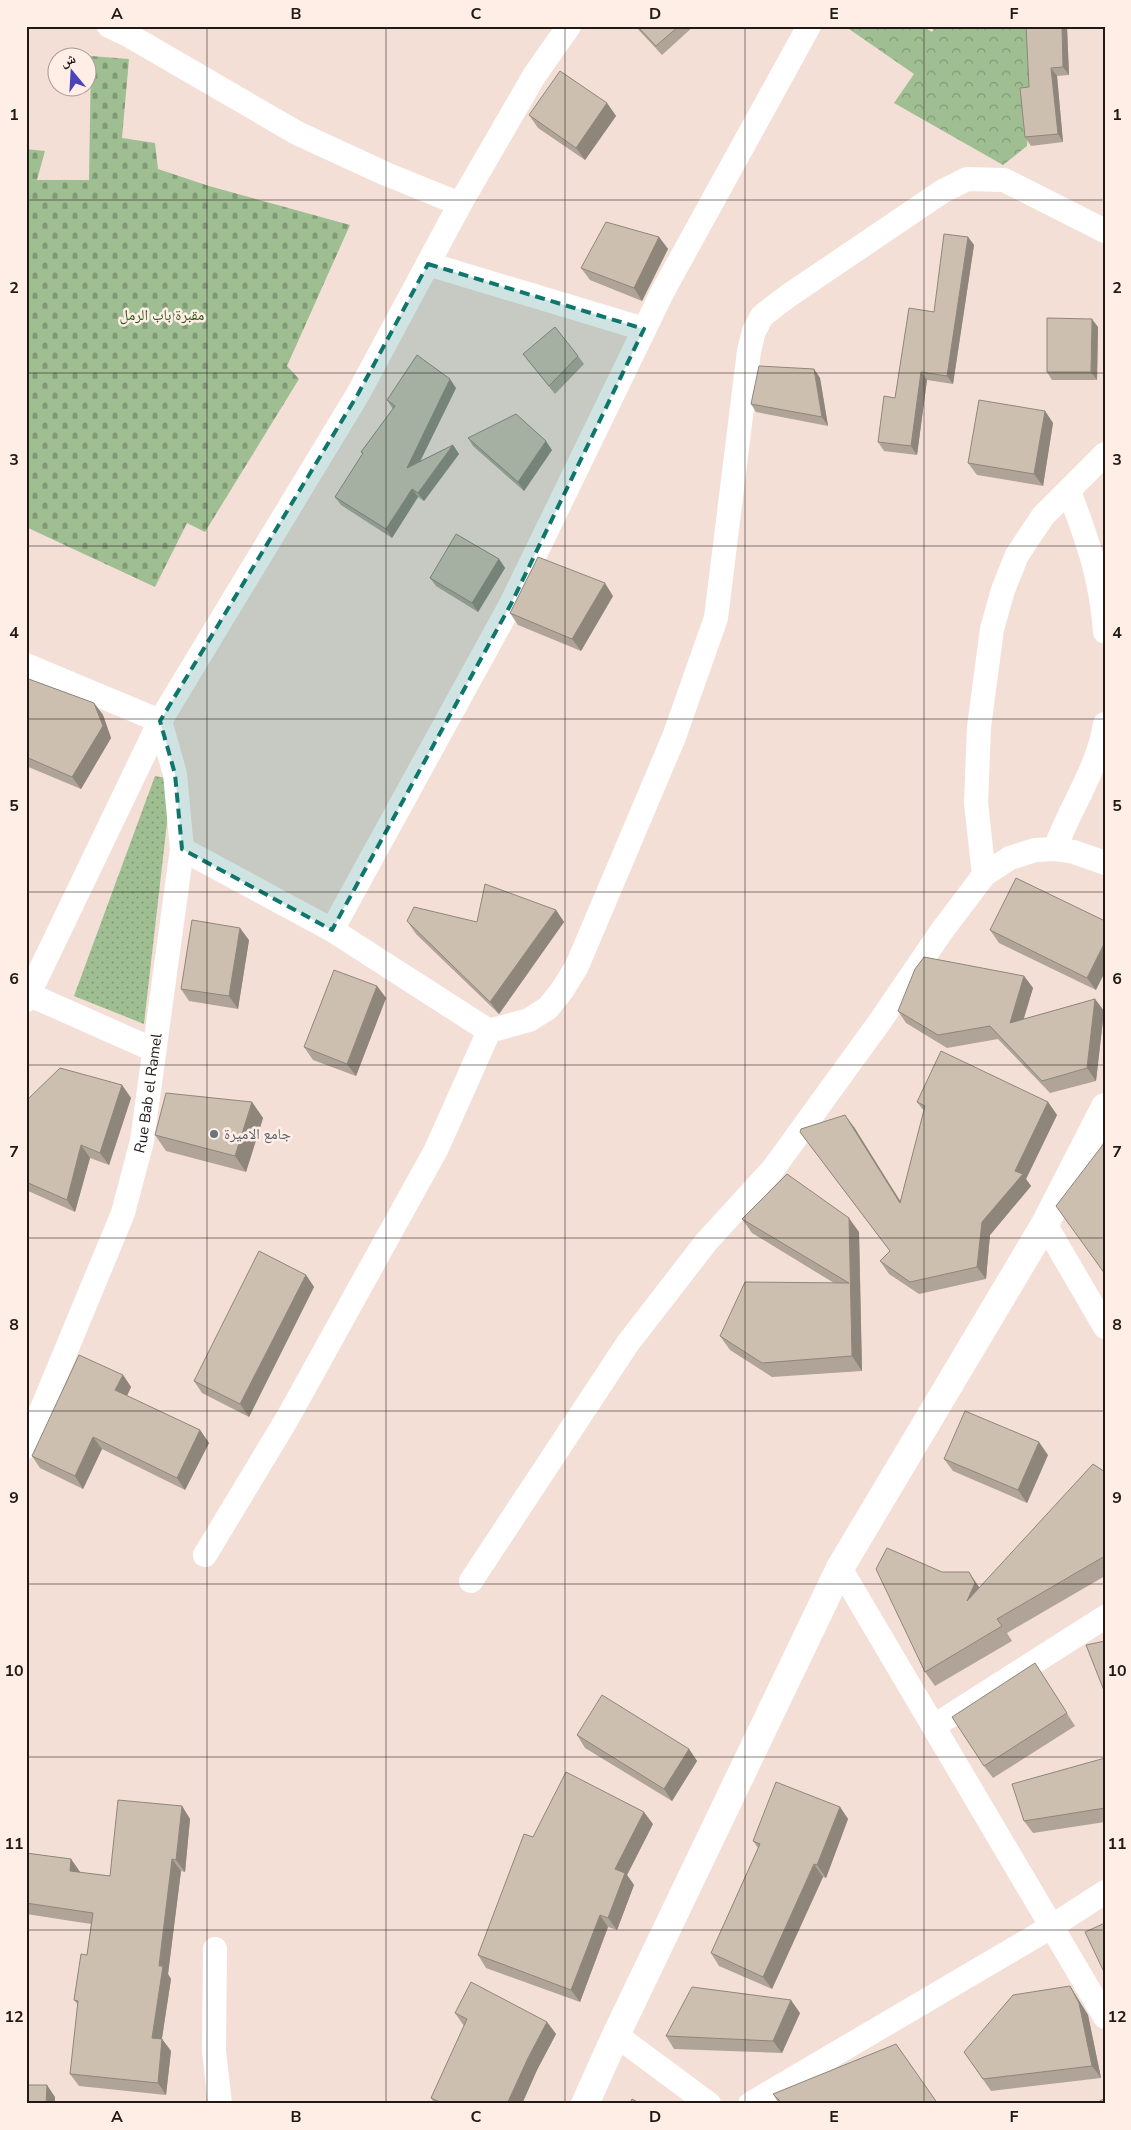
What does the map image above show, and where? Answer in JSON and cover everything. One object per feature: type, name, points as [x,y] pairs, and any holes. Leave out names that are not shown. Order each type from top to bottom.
[{"type":"street","points":[[109,26],[132,31],[297,133],[386,174],[460,204]]},
{"type":"street","points":[[154,1050],[28,998],[160,721],[358,394],[460,204],[534,76],[569,26]]},
{"type":"street","points":[[332,930],[511,604],[663,291],[808,26]]},
{"type":"street","points":[[182,849],[332,930],[489,1031],[530,1020],[548,1008],[563,989],[577,966],[674,738],[716,618],[749,352],[754,331],[762,316],[788,296],[943,191],[967,179],[1004,180],[1105,231]]},
{"type":"street","points":[[428,264],[644,329]]},
{"type":"street","points":[[984,875],[976,803],[979,727],[992,629],[1003,590],[1016,555],[1043,516],[1105,454]]},
{"type":"street","points":[[1069,491],[1092,551],[1103,603],[1105,632]]},
{"type":"street","points":[[26,665],[160,721]]},
{"type":"street","name":"Rue Bab el Ramel","points":[[26,1446],[124,1213],[142,1141],[182,849],[175,774],[160,721]]},
{"type":"street","points":[[1055,849],[1072,806],[1093,765],[1105,724]]},
{"type":"street","points":[[471,1581],[628,1343],[707,1241],[773,1169],[881,1020],[941,932],[984,875],[1010,858],[1035,850],[1055,849],[1074,852],[1105,863]]},
{"type":"street","points":[[205,1555],[287,1419],[436,1150],[489,1031]]},
{"type":"street","points":[[585,2104],[616,2035],[840,1568],[1045,1224],[1105,1107]]},
{"type":"street","points":[[1045,1224],[1105,1327]]},
{"type":"street","points":[[840,1568],[1105,2017]]},
{"type":"street","points":[[934,1726],[1105,1617]]},
{"type":"street","points":[[750,2104],[1051,1927],[1105,1892]]},
{"type":"street","points":[[214,1949],[214,2051],[220,2104]]},
{"type":"street","points":[[616,2035],[709,2104]]},
{"type":"highlighted area","points":[[428,264],[644,329],[511,604],[332,930],[182,849],[175,774],[160,721],[358,394]]},
{"type":"green space","points":[[851,26],[921,26],[932,32],[935,26],[1032,26],[1027,146],[1003,165],[894,103],[914,74],[849,29]]},
{"type":"green space","name":"مقبرة باب الرمل","points":[[98,57],[129,59],[122,138],[155,143],[158,169],[209,186],[350,225],[287,366],[299,379],[205,532],[187,523],[155,587],[26,527],[26,149],[45,151],[37,180],[89,180],[90,98],[98,98]]},
{"type":"green space","points":[[155,776],[172,779],[144,1024],[74,996]]},
{"type":"building","points":[[637,26],[679,26],[656,46]]},
{"type":"building","points":[[1026,26],[1062,26],[1063,67],[1051,68],[1058,134],[1025,137],[1020,88],[1029,87]]},
{"type":"building","points":[[560,71],[607,103],[576,148],[529,115]]},
{"type":"building","points":[[606,222],[659,237],[634,288],[581,268]]},
{"type":"building","points":[[944,234],[968,237],[947,376],[921,372],[911,446],[878,442],[884,396],[895,398],[909,308],[934,312]]},
{"type":"building","points":[[1047,318],[1092,319],[1091,372],[1047,372]]},
{"type":"building","points":[[555,327],[578,356],[549,386],[523,354]]},
{"type":"building","points":[[417,355],[450,379],[407,468],[453,445],[418,493],[412,489],[386,529],[335,497],[363,453],[361,452],[395,406],[387,400]]},
{"type":"building","points":[[759,366],[814,369],[822,417],[751,404]]},
{"type":"building","points":[[979,400],[1045,411],[1034,474],[968,463]]},
{"type":"building","points":[[516,414],[546,441],[518,482],[468,438]]},
{"type":"building","points":[[456,534],[499,559],[472,603],[430,578]]},
{"type":"building","points":[[538,557],[605,583],[572,639],[510,613]]},
{"type":"building","points":[[26,678],[94,703],[103,726],[72,777],[26,757]]},
{"type":"building","points":[[1016,878],[1105,921],[1105,942],[1087,978],[990,930]]},
{"type":"building","points":[[485,884],[556,910],[490,1002],[407,921],[414,907],[477,922]]},
{"type":"building","points":[[192,920],[240,928],[229,996],[181,989]]},
{"type":"building","points":[[924,957],[1024,976],[1010,1023],[1095,999],[1087,1068],[1042,1081],[990,1026],[938,1035],[898,1011],[915,969]]},
{"type":"building","points":[[334,970],[377,986],[347,1064],[304,1047]]},
{"type":"building","points":[[941,1051],[1048,1102],[1015,1171],[1023,1174],[982,1222],[977,1267],[910,1282],[880,1261],[890,1251],[800,1132],[801,1129],[845,1115],[900,1203],[925,1106],[917,1102]]},
{"type":"building","points":[[60,1068],[122,1085],[100,1153],[81,1145],[67,1200],[26,1182],[26,1101]]},
{"type":"building","points":[[166,1093],[252,1102],[235,1156],[155,1135]]},
{"type":"building","points":[[1105,1142],[1105,1274],[1056,1206]]},
{"type":"building","points":[[787,1174],[849,1218],[852,1356],[762,1363],[720,1336],[745,1282],[849,1283],[742,1219]]},
{"type":"building","points":[[259,1251],[306,1275],[240,1404],[194,1381]]},
{"type":"building","points":[[79,1355],[123,1375],[115,1390],[200,1430],[177,1478],[93,1437],[75,1476],[32,1456]]},
{"type":"building","points":[[965,1411],[1039,1442],[1018,1490],[944,1459]]},
{"type":"building","points":[[1093,1464],[1105,1472],[1105,1556],[997,1619],[1002,1626],[925,1672],[876,1569],[887,1548],[942,1572],[969,1572],[975,1583],[967,1601]]},
{"type":"building","points":[[1105,1641],[1105,1693],[1086,1645]]},
{"type":"building","points":[[1035,1663],[1067,1713],[984,1766],[952,1717]]},
{"type":"building","points":[[602,1695],[689,1749],[664,1789],[577,1735]]},
{"type":"building","points":[[1105,1758],[1105,1808],[1024,1821],[1012,1784]]},
{"type":"building","points":[[566,1772],[644,1812],[615,1869],[625,1873],[608,1918],[600,1915],[571,1990],[478,1955],[524,1834],[533,1837]]},
{"type":"building","points":[[776,1782],[840,1807],[817,1865],[814,1864],[763,1977],[711,1953],[760,1844],[753,1841]]},
{"type":"building","points":[[118,1800],[182,1806],[176,1860],[172,1859],[159,1966],[163,1966],[152,2038],[162,2039],[158,2083],[70,2074],[78,2001],[74,2000],[81,1954],[87,1955],[93,1913],[26,1903],[26,1853],[71,1859],[70,1871],[110,1876]]},
{"type":"building","points":[[1105,1923],[1105,1974],[1085,1932]]},
{"type":"building","points":[[471,1982],[547,2022],[507,2104],[444,2104],[431,2098],[467,2019],[455,2013]]},
{"type":"building","points":[[1070,1986],[1079,2003],[1092,2066],[983,2079],[964,2052],[1013,1995]]},
{"type":"building","points":[[692,1987],[791,2000],[773,2041],[666,2036]]},
{"type":"building","points":[[896,2044],[938,2104],[783,2104],[773,2094]]},
{"type":"building","points":[[26,2085],[47,2085],[46,2104],[26,2104]]},
{"type":"building","points":[[1105,2098],[1105,2104],[1095,2104]]},
{"type":"building","points":[[632,2099],[641,2104],[630,2104]]},
{"type":"place","name":"جامع الاميرة","points":[[214,1134]]}]
